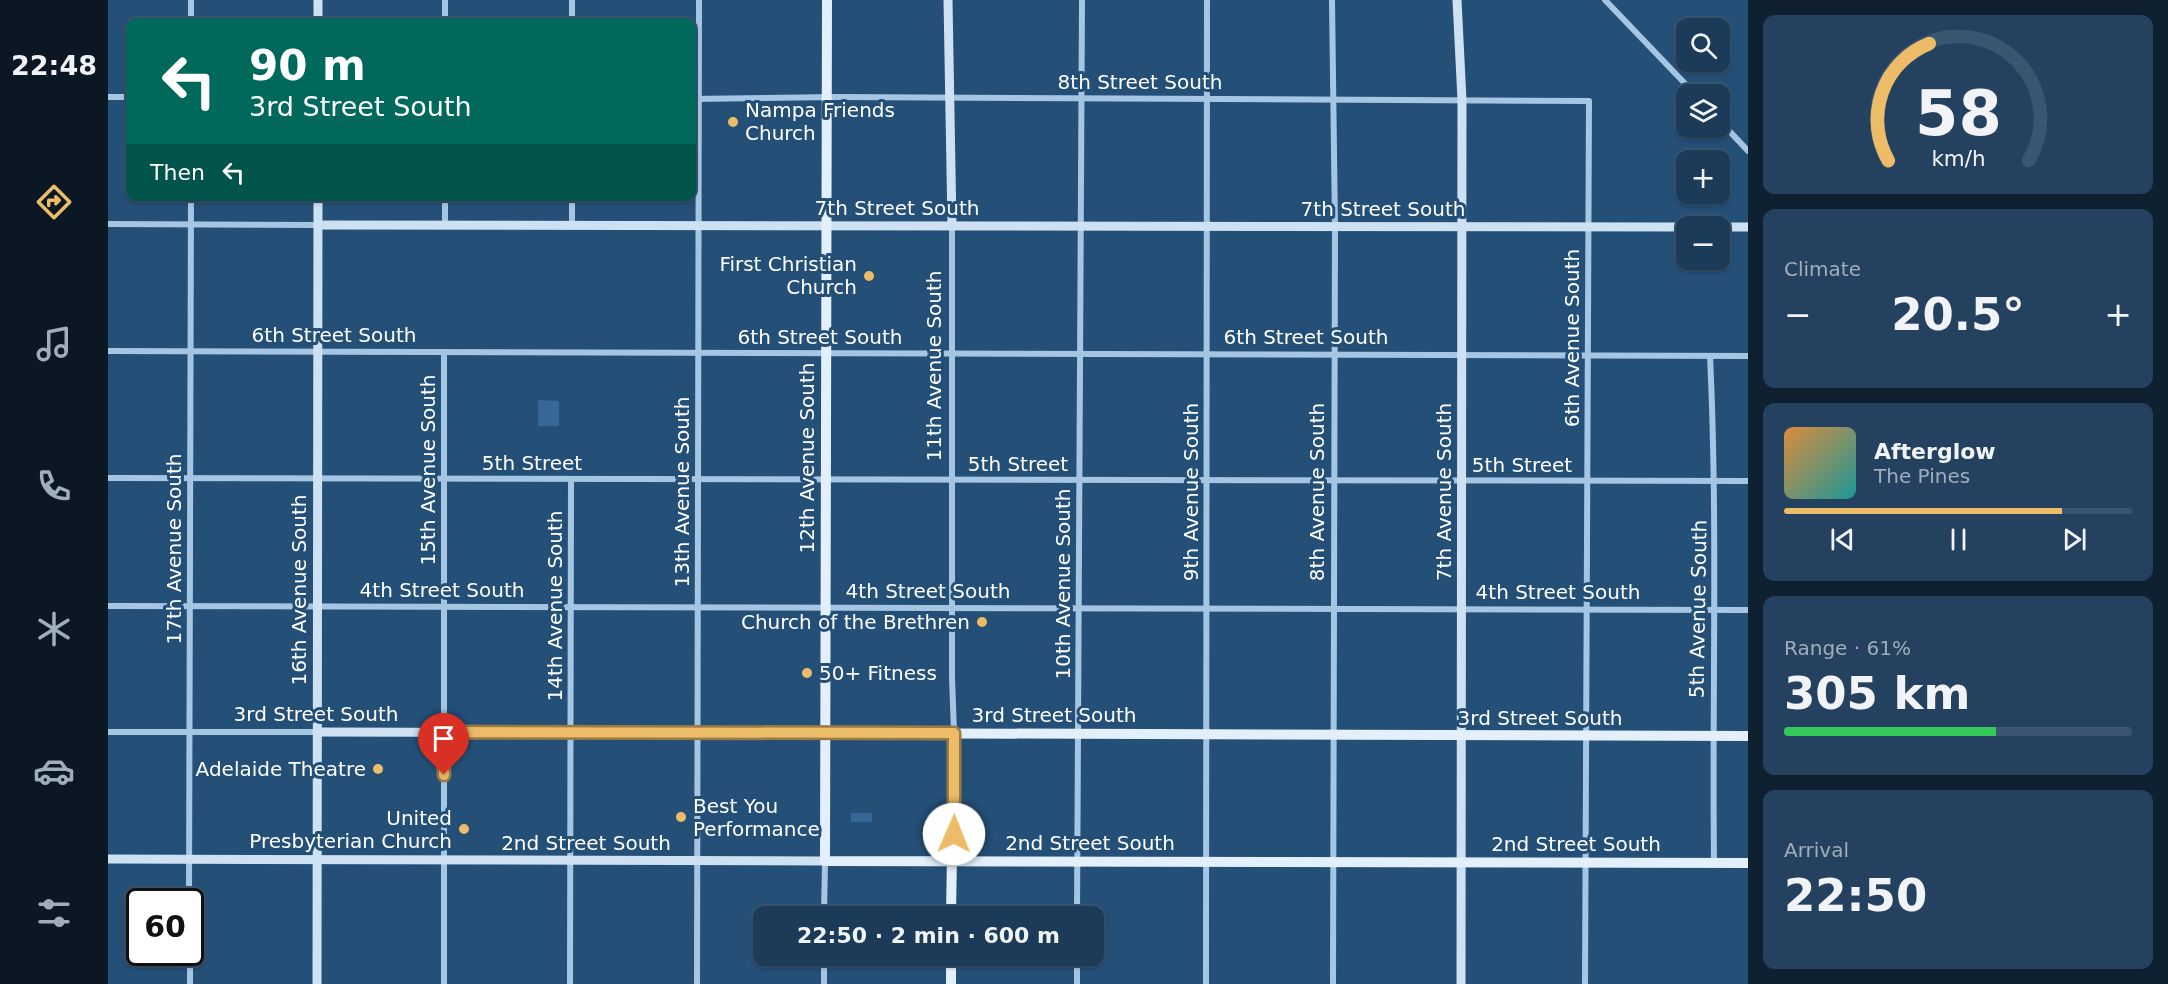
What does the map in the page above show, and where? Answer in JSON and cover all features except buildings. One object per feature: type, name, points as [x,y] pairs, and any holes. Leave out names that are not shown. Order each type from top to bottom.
[{"type":"main road","name":"12th Avenue South","points":[[825,861],[826,0]]},
{"type":"main road","name":"3rd Street South","points":[[824,733],[1748,736]]},
{"type":"main road","points":[[951,906],[954,733]]},
{"type":"main road","name":"2nd Street South","points":[[825,861],[1748,863]]},
{"type":"main road","points":[[951,966],[951,984]]},
{"type":"street","points":[[191,0],[191,18]]},
{"type":"street","points":[[318,0],[318,18]]},
{"type":"street","points":[[445,0],[445,18]]},
{"type":"street","points":[[572,0],[572,18]]},
{"type":"street","name":"13th Avenue South","points":[[696,74],[699,0]]},
{"type":"street","name":"11th Avenue South","points":[[948,0],[952,226],[954,733]]},
{"type":"street","name":"10th Avenue South","points":[[1077,906],[1082,0]]},
{"type":"street","name":"9th Avenue South","points":[[1206,0],[1208,226],[1206,984]]},
{"type":"street","name":"8th Avenue South","points":[[1332,0],[1335,227],[1333,984]]},
{"type":"street","name":"7th Avenue South","points":[[1457,0],[1462,100],[1461,984]]},
{"type":"street","points":[[1605,0],[1685,84]]},
{"type":"street","points":[[108,97],[126,97]]},
{"type":"street","name":"8th Street South","points":[[696,99],[950,97],[1589,101]]},
{"type":"street","name":"6th Avenue South","points":[[1585,984],[1589,101]]},
{"type":"street","points":[[1730,132],[1748,151]]},
{"type":"street","name":"13th Avenue South","points":[[696,141],[699,352],[697,984]]},
{"type":"street","name":"17th Avenue South","points":[[189,888],[191,201]]},
{"type":"street","name":"16th Avenue South","points":[[317,984],[318,201]]},
{"type":"street","points":[[445,201],[445,224]]},
{"type":"street","points":[[572,201],[572,223]]},
{"type":"street","name":"7th Street South","points":[[108,224],[572,223],[826,226],[1676,227]]},
{"type":"street","points":[[1730,227],[1748,227]]},
{"type":"street","name":"6th Street South","points":[[108,351],[1748,356]]},
{"type":"street","name":"15th Avenue South","points":[[444,352],[444,984]]},
{"type":"street","name":"5th Avenue South","points":[[1710,356],[1716,482],[1714,863]]},
{"type":"street","name":"5th Street","points":[[108,478],[1748,481]]},
{"type":"street","name":"14th Avenue South","points":[[570,984],[571,479]]},
{"type":"street","name":"4th Street South","points":[[108,606],[1748,610]]},
{"type":"street","name":"3rd Street South","points":[[108,732],[824,733]]},
{"type":"street","name":"2nd Street South","points":[[108,859],[825,861]]},
{"type":"street","name":"12th Avenue South","points":[[824,906],[825,861]]},
{"type":"street","points":[[190,966],[190,984]]},
{"type":"street","points":[[824,966],[824,984]]},
{"type":"street","points":[[1077,966],[1077,984]]},
{"type":"shaded area","points":[[538,400],[559,401],[559,426],[538,426]]},
{"type":"shaded area","points":[[851,813],[872,813],[872,822],[851,822]]},
{"type":"place","name":"Nampa Friends Church","points":[[733,122]]},
{"type":"place","name":"First Christian Church","points":[[869,276]]},
{"type":"place","name":"Church of the Brethren","points":[[982,622]]},
{"type":"place","name":"50+ Fitness","points":[[807,673]]},
{"type":"place","name":"Adelaide Theatre","points":[[378,769]]},
{"type":"place","name":"Best You Performance","points":[[681,817]]},
{"type":"place","name":"United Presbyterian Church","points":[[464,829]]},
{"type":"route","points":[[444,775],[443,732],[954,733],[954,834]]}]
